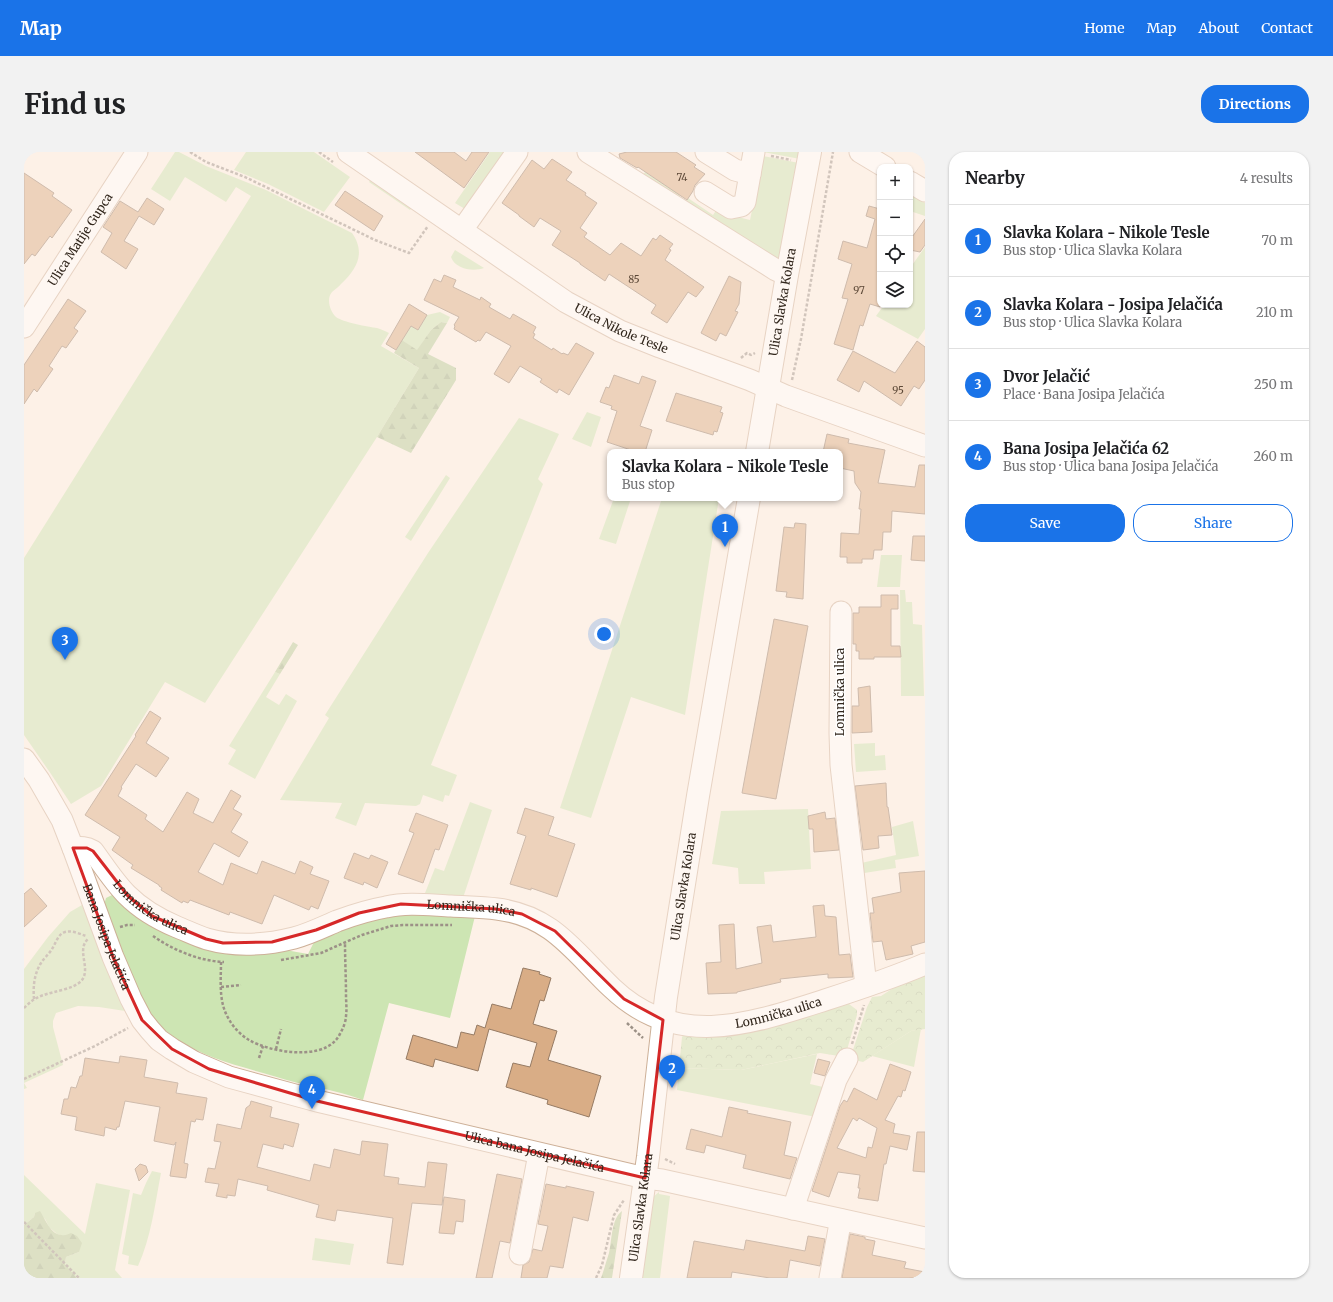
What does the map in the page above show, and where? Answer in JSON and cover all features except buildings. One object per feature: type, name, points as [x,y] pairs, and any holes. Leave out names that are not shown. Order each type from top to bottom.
[{"type":"main road","name":"Ulica Slavka Kolara","points":[[758,449],[787,275],[810,152]]},
{"type":"main road","name":"Ulica Slavka Kolara","points":[[631,1278],[663,1020],[699,790],[748,501]]},
{"type":"street","name":"Ulica Matije Gupca","points":[[24,327],[137,152]]},
{"type":"street","name":"Ulica Nikole Tesle","points":[[348,152],[566,302],[620,331],[660,348],[768,387],[786,396],[925,446]]},
{"type":"street","points":[[462,230],[517,152]]},
{"type":"street","points":[[706,152],[735,170],[750,174]]},
{"type":"street","points":[[705,192],[731,208],[741,206],[745,202],[754,152]]},
{"type":"street","points":[[860,152],[880,164]]},
{"type":"street","points":[[601,156],[763,262],[787,275]]},
{"type":"street","points":[[913,184],[925,191]]},
{"type":"street","name":"Lomnička ulica","points":[[841,612],[841,765],[868,986]]},
{"type":"street","name":"Bana Josipa Jelačića","points":[[24,759],[50,798],[62,820],[104,932],[131,999],[142,1020],[159,1040],[172,1049],[194,1062],[229,1077]]},
{"type":"street","name":"Lomnička ulica","points":[[73,848],[87,848],[92,851],[107,872],[128,896],[152,916],[206,939],[223,943],[254,944],[295,937],[359,913],[401,904],[496,909],[522,914],[540,921],[555,931],[624,998],[641,1009],[663,1020],[695,1026],[711,1027],[730,1025],[780,1014],[868,986],[925,964]]},
{"type":"street","points":[[793,1209],[836,1080],[847,1059]]},
{"type":"street","name":"Ulica bana Josipa Jelačića","points":[[229,1077],[317,1101],[539,1154],[644,1181],[662,1180],[925,1238]]},
{"type":"street","points":[[520,1254],[539,1154]]},
{"type":"street","points":[[830,1278],[842,1220]]},
{"type":"path","points":[[190,152],[206,162],[245,177],[375,240],[409,253],[437,213]]},
{"type":"path","points":[[791,382],[801,339],[833,152]]},
{"type":"path","points":[[736,359],[747,354],[751,355]]},
{"type":"path","points":[[104,932],[127,925],[139,927]]},
{"type":"path","points":[[280,960],[321,953],[370,932],[391,926],[457,925]]},
{"type":"path","points":[[24,1008],[43,995],[69,988],[82,980],[85,974],[83,950],[86,941],[91,937],[70,932],[66,932],[61,935],[38,969],[34,983],[34,1000]]},
{"type":"path","points":[[149,934],[185,953],[204,959],[228,962]]},
{"type":"path","points":[[221,962],[222,999],[225,1011],[230,1022],[239,1032],[248,1040],[263,1046],[294,1053],[310,1051],[326,1047],[336,1041],[343,1029],[346,1017],[345,943]]},
{"type":"path","points":[[221,986],[241,985]]},
{"type":"path","points":[[847,1059],[868,986]]},
{"type":"path","points":[[24,1079],[95,1046],[142,1020]]},
{"type":"path","points":[[623,1020],[643,1038]]},
{"type":"path","points":[[276,1049],[281,1029]]},
{"type":"path","points":[[259,1058],[263,1046]]},
{"type":"path","points":[[596,1278],[602,1265],[614,1215],[627,1195],[644,1181]]},
{"type":"path","points":[[24,1222],[79,1278]]},
{"type":"highlighted area","points":[[73,848],[87,848],[93,851],[128,896],[152,916],[206,939],[223,943],[272,942],[316,930],[359,913],[401,904],[496,909],[522,914],[555,931],[624,999],[663,1020],[645,1178],[317,1101],[209,1069],[172,1049],[142,1020],[113,957]]},
{"type":"green space","points":[[175,152],[179,152],[206,166],[266,190],[352,233],[358,247],[358,260],[347,278],[330,295],[329,301],[332,312],[336,317],[344,321],[382,329],[389,333],[381,346],[419,368],[377,437],[205,703],[165,682],[101,786],[71,804],[24,735],[24,558],[251,196],[236,187],[226,202],[185,177],[170,201],[151,189]]},
{"type":"green space","points":[[246,152],[314,152],[350,177],[324,212],[268,184],[234,170]]},
{"type":"green space","points":[[490,152],[512,152],[470,212],[455,203]]},
{"type":"green space","points":[[763,152],[802,152],[800,159]]},
{"type":"green space","points":[[763,156],[799,163],[779,261],[682,207],[688,198],[713,215],[719,206],[734,216],[750,220]]},
{"type":"green space","points":[[645,172],[681,195],[676,203],[640,179]]},
{"type":"green space","points":[[373,177],[414,205],[410,210],[369,182]]},
{"type":"green space","points":[[913,196],[925,203],[925,216],[913,212]]},
{"type":"green space","points":[[925,247],[925,329],[918,339],[876,316],[882,308],[913,308],[913,264]]},
{"type":"green space","points":[[455,250],[484,268],[475,270],[460,267],[451,257]]},
{"type":"green space","points":[[440,312],[450,317],[447,323],[441,322],[431,330],[417,351],[402,340],[411,326],[418,330],[427,315]]},
{"type":"green space","points":[[441,322],[447,323],[428,354],[456,368],[456,380],[411,453],[377,437],[419,368],[394,353],[402,340],[417,350],[431,330]]},
{"type":"green space","points":[[587,412],[601,417],[591,447],[572,439]]},
{"type":"green space","points":[[519,418],[559,434],[538,479],[543,484],[431,765],[457,775],[449,796],[445,795],[443,802],[423,795],[420,804],[416,806],[365,803],[356,826],[335,818],[342,803],[280,800],[329,718],[325,715],[428,553]]},
{"type":"green space","points":[[446,475],[450,478],[411,541],[405,537]]},
{"type":"green space","points":[[613,501],[630,501],[616,544],[599,539]]},
{"type":"green space","points":[[661,501],[719,501],[685,715],[631,697],[591,818],[560,808]]},
{"type":"green space","points":[[881,555],[902,555],[900,587],[877,587]]},
{"type":"green space","points":[[900,590],[905,590],[906,602],[912,602],[913,624],[922,625],[924,696],[901,696]]},
{"type":"green space","points":[[293,642],[298,645],[280,674],[275,672]]},
{"type":"green space","points":[[275,672],[280,674],[266,697],[279,705],[286,694],[297,701],[255,779],[228,764],[236,750],[229,746]]},
{"type":"green space","points":[[875,743],[875,756],[885,755],[886,770],[856,772],[854,744]]},
{"type":"green space","points":[[470,802],[492,810],[462,901],[423,898],[435,868],[444,871]]},
{"type":"green space","points":[[808,809],[811,869],[764,872],[765,884],[739,884],[738,868],[712,864],[721,811]]},
{"type":"green space","points":[[913,821],[919,856],[895,860],[896,868],[858,874],[857,864],[896,855],[892,827]]},
{"type":"green space","points":[[112,895],[119,895],[144,917],[274,948],[308,954],[315,940],[376,913],[476,912],[450,1018],[389,1003],[363,1100],[335,1091],[290,1081],[217,1059],[184,1044],[167,1032],[158,1023],[140,996],[126,966],[104,905],[106,898]]},
{"type":"green space","points":[[82,905],[125,1011],[99,1007],[78,1006],[56,1013],[53,1021],[53,1027],[63,1065],[24,1083],[24,969],[48,937],[70,912]]},
{"type":"green space","points":[[925,972],[925,1029],[911,1031],[863,1062],[850,1059],[867,1007],[872,997],[881,996]]},
{"type":"green space","points":[[846,1003],[857,1010],[857,1015],[845,1057],[820,1053],[741,1070],[679,1068],[682,1037],[684,1034]]},
{"type":"green space","points":[[921,1029],[914,1067],[872,1056],[911,1031]]},
{"type":"green space","points":[[817,1054],[810,1084],[823,1087],[816,1117],[677,1090],[679,1068],[741,1070]]},
{"type":"green space","points":[[152,1171],[161,1173],[155,1209],[146,1244],[138,1266],[128,1264],[129,1256],[122,1254],[133,1193],[141,1195]]},
{"type":"green space","points":[[24,1175],[85,1234],[96,1183],[130,1190],[115,1270],[122,1278],[77,1278],[65,1264],[66,1257],[79,1252],[63,1236],[57,1234],[49,1227],[45,1219],[35,1213],[34,1217],[24,1225]]},
{"type":"green space","points":[[659,1192],[659,1194],[670,1196],[660,1278],[639,1278],[653,1197]]},
{"type":"green space","points":[[40,1211],[52,1230],[63,1235],[71,1233],[77,1236],[82,1243],[79,1252],[66,1257],[65,1264],[77,1278],[28,1278],[24,1274],[24,1225],[34,1217],[35,1213]]},
{"type":"green space","points":[[622,1211],[612,1278],[601,1278],[609,1253],[612,1230],[618,1215]]},
{"type":"green space","points":[[315,1238],[354,1244],[350,1265],[312,1260]]},
{"type":"place","name":"Slavka Kolara - Nikole Tesle","points":[[725,547]]},
{"type":"place","name":"Dvor Jelačić","points":[[65,660]]},
{"type":"place","name":"Slavka Kolara - Josipa Jelačića","points":[[672,1088]]},
{"type":"place","name":"Bana Josipa Jelačića 62","points":[[312,1109]]}]
